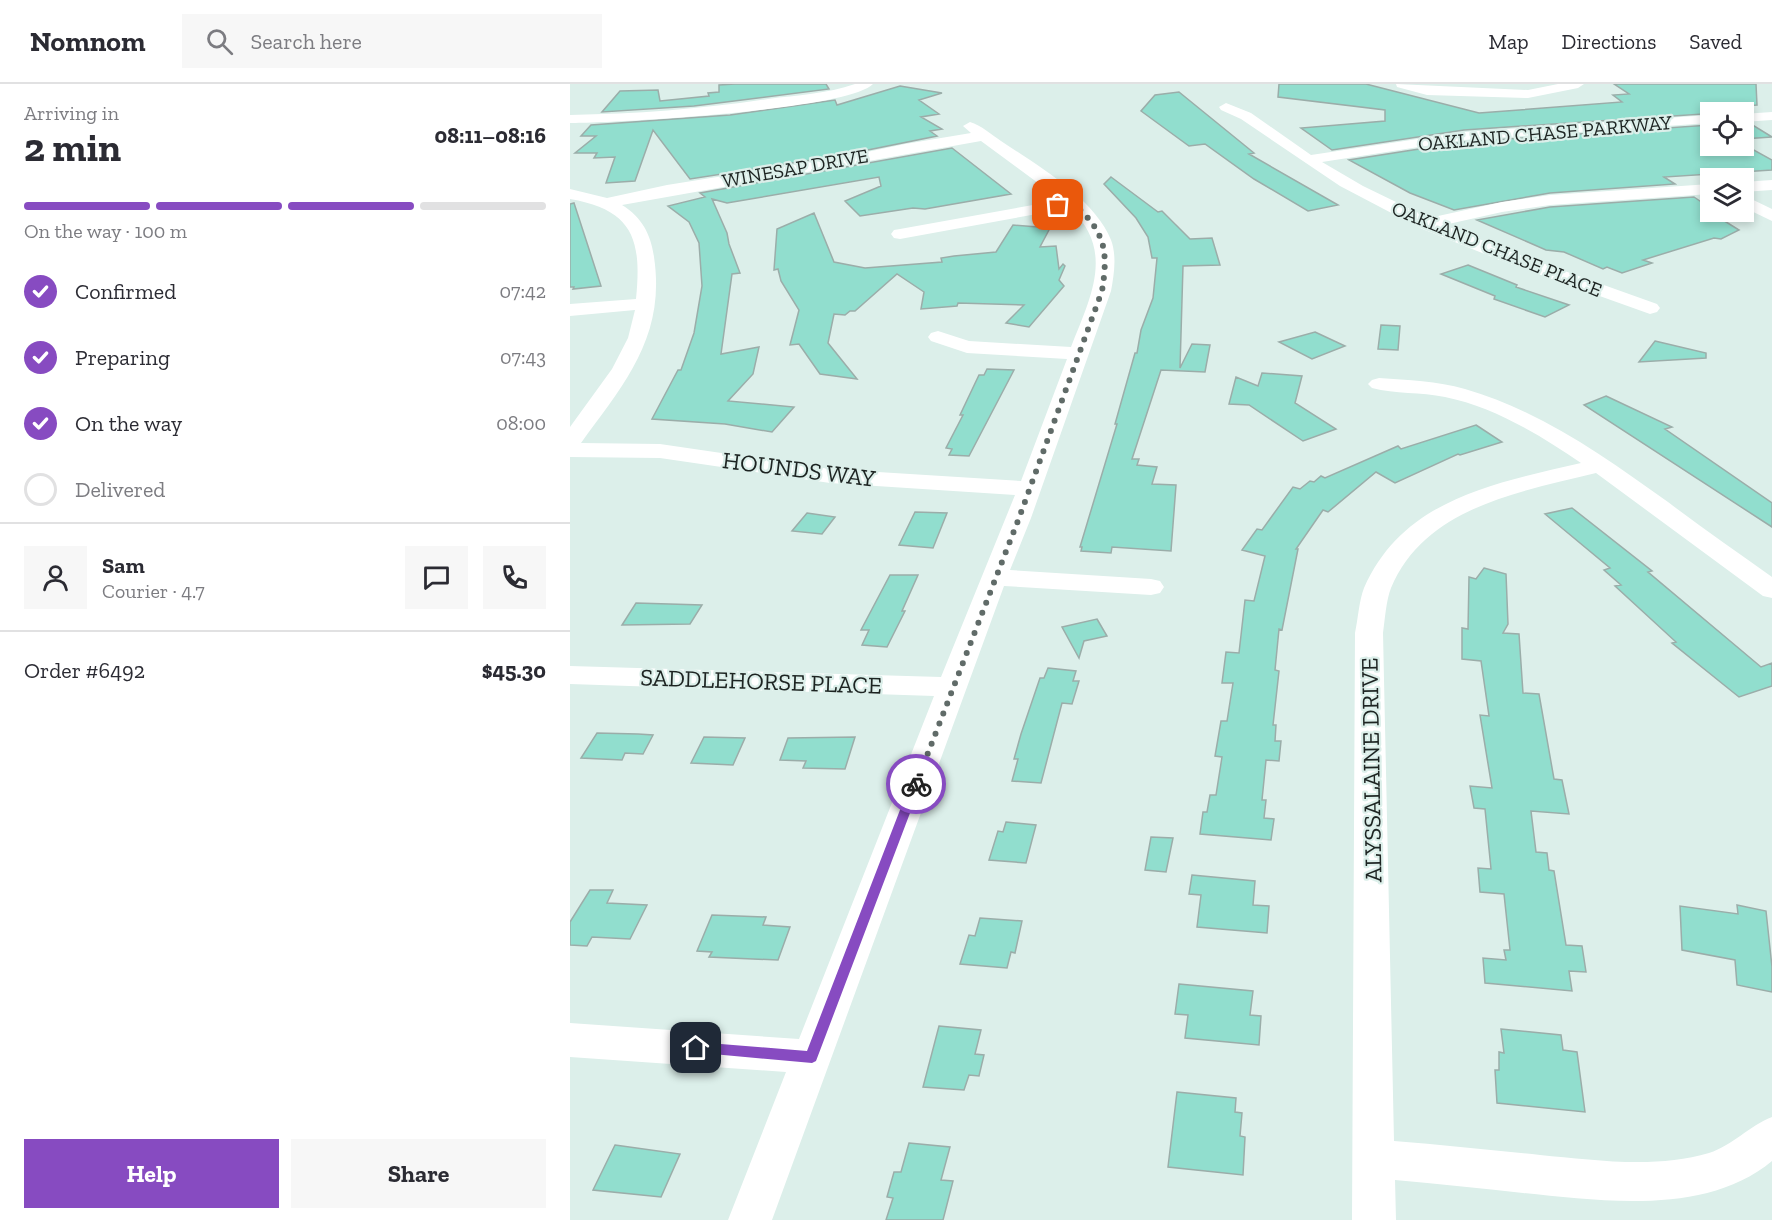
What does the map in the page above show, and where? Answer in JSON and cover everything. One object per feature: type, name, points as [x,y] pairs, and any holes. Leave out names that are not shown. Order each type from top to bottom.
[{"type":"street","points":[[570,119],[656,116],[735,108],[812,97],[867,84]]},
{"type":"street","points":[[1402,84],[1427,91],[1488,89]]},
{"type":"street","points":[[1449,84],[1527,94],[1578,84]]},
{"type":"street","name":"OAKLAND CHASE PLACE","points":[[1226,107],[1241,112],[1309,160],[1367,195],[1426,224],[1516,260],[1650,308]]},
{"type":"street","points":[[1754,117],[1772,116]]},
{"type":"street","name":"OAKLAND CHASE PARKWAY","points":[[1309,160],[1464,136],[1700,120]]},
{"type":"street","name":"WINESAP DRIVE","points":[[607,203],[667,190],[843,162],[976,131],[1067,196],[1072,202]]},
{"type":"street","points":[[1754,186],[1772,185]]},
{"type":"street","points":[[1426,224],[1540,201],[1700,190]]},
{"type":"street","points":[[570,194],[607,203],[620,210],[635,225],[644,250],[644,304],[638,336],[616,380],[570,442]]},
{"type":"street","points":[[750,1220],[1102,291],[1105,271],[1102,239],[1091,219],[1072,202],[900,234]]},
{"type":"street","points":[[1754,206],[1772,216]]},
{"type":"street","points":[[570,310],[644,304]]},
{"type":"street","points":[[938,337],[967,347],[1079,354]]},
{"type":"street","points":[[1378,384],[1439,389],[1480,400],[1544,429],[1600,465],[1772,590]]},
{"type":"street","name":"HOUNDS WAY","points":[[570,450],[660,452],[726,459],[830,476],[1028,489]]},
{"type":"street","name":"ALYSSALAINE DRIVE","points":[[1374,1220],[1369,633],[1371,604],[1382,573],[1405,542],[1438,517],[1479,497],[1503,489],[1600,465]]},
{"type":"street","points":[[994,577],[1151,587]]},
{"type":"street","name":"SADDLEHORSE PLACE","points":[[570,675],[953,687]]},
{"type":"street","points":[[570,1040],[812,1057]]},
{"type":"street","points":[[1374,1158],[1594,1180],[1660,1181],[1712,1172],[1747,1156],[1772,1136]]},
{"type":"building","points":[[826,84],[829,89],[694,106],[602,112],[620,91],[658,90],[660,101],[709,96],[708,93],[719,92],[719,85]]},
{"type":"building","points":[[1279,84],[1366,84],[1479,113],[1622,102],[1613,95],[1629,94],[1614,84],[1756,84],[1757,105],[1754,105],[1754,102],[1700,102],[1700,114],[1464,130],[1332,150],[1301,128],[1385,121],[1385,110],[1278,97]]},
{"type":"building","points":[[900,86],[942,93],[919,100],[939,114],[921,117],[942,129],[930,131],[937,136],[843,155],[690,179],[653,130],[635,181],[606,183],[615,157],[594,158],[597,153],[575,153],[596,136],[581,136],[591,125],[730,115],[835,100],[837,105]]},
{"type":"building","points":[[1179,92],[1254,153],[1249,154],[1338,205],[1308,211],[1254,179],[1205,144],[1189,146],[1141,111],[1155,95]]},
{"type":"building","points":[[1700,126],[1700,156],[1754,156],[1754,150],[1772,160],[1772,170],[1700,168],[1700,175],[1664,177],[1675,184],[1550,193],[1454,210],[1410,193],[1349,160],[1464,142]]},
{"type":"building","points":[[1754,126],[1772,137],[1754,138]]},
{"type":"building","points":[[952,148],[1011,194],[925,209],[913,208],[860,216],[845,201],[881,186],[879,177],[727,203],[712,199],[727,233],[740,273],[732,274],[721,354],[759,347],[753,374],[728,401],[794,407],[772,432],[725,424],[652,419],[678,370],[681,370],[694,333],[702,286],[699,243],[689,222],[668,206],[705,197],[700,193]]},
{"type":"building","points":[[1111,177],[1158,212],[1162,211],[1190,239],[1212,238],[1220,265],[1183,266],[1180,368],[1192,344],[1210,345],[1205,372],[1161,370],[1132,459],[1139,459],[1137,465],[1157,467],[1152,484],[1176,485],[1171,551],[1112,547],[1111,553],[1081,551],[1082,547],[1080,547],[1117,424],[1115,424],[1135,353],[1137,353],[1141,330],[1153,298],[1157,258],[1152,258],[1148,237],[1136,218],[1104,184]]},
{"type":"building","points":[[1694,197],[1700,201],[1700,222],[1726,222],[1739,230],[1721,239],[1714,238],[1643,260],[1652,263],[1622,273],[1607,267],[1603,269],[1564,252],[1546,250],[1477,220],[1550,207]]},
{"type":"building","points":[[574,203],[601,286],[573,289],[574,287],[570,287],[570,204]]},
{"type":"building","points":[[814,213],[834,262],[865,268],[942,262],[941,258],[996,252],[1013,225],[1050,228],[1040,247],[1056,246],[1059,269],[1063,264],[1065,266],[1059,280],[1064,286],[1029,327],[1006,323],[1024,305],[958,303],[957,306],[921,309],[924,292],[897,274],[855,311],[850,311],[845,315],[834,314],[828,343],[857,379],[820,374],[799,344],[790,345],[799,310],[781,281],[778,269],[774,270],[777,229]]},
{"type":"building","points":[[1468,265],[1517,285],[1516,287],[1569,305],[1545,317],[1494,299],[1495,296],[1441,274]]},
{"type":"building","points":[[1381,325],[1400,326],[1398,350],[1378,349]]},
{"type":"building","points":[[1315,332],[1345,346],[1312,359],[1279,342]]},
{"type":"building","points":[[1655,341],[1706,353],[1706,358],[1639,362]]},
{"type":"building","points":[[987,369],[1014,370],[969,456],[949,455],[952,449],[946,448],[963,415],[960,415],[979,375],[984,375]]},
{"type":"building","points":[[1262,373],[1302,376],[1295,403],[1336,429],[1303,441],[1249,405],[1229,404],[1236,377],[1258,386]]},
{"type":"building","points":[[1606,396],[1672,427],[1665,429],[1772,503],[1772,527],[1584,405]]},
{"type":"building","points":[[1476,425],[1502,442],[1458,454],[1395,483],[1376,472],[1328,512],[1323,510],[1296,549],[1298,549],[1282,630],[1279,629],[1275,670],[1279,671],[1273,725],[1276,725],[1275,741],[1281,741],[1279,761],[1266,760],[1262,800],[1266,800],[1264,818],[1274,819],[1271,840],[1200,834],[1203,812],[1207,812],[1210,795],[1216,795],[1222,757],[1215,756],[1221,721],[1227,721],[1233,683],[1222,683],[1226,652],[1239,653],[1245,600],[1254,601],[1265,556],[1242,550],[1257,529],[1262,530],[1293,487],[1300,489],[1321,476],[1325,478],[1398,446],[1401,449]]},
{"type":"building","points":[[1572,508],[1652,571],[1648,572],[1761,667],[1772,663],[1772,686],[1739,697],[1672,643],[1676,642],[1615,586],[1621,585],[1604,570],[1610,568],[1545,514]]},
{"type":"building","points":[[915,512],[947,513],[933,548],[899,545]]},
{"type":"building","points":[[807,513],[835,517],[822,534],[792,531]]},
{"type":"building","points":[[1484,568],[1506,574],[1508,624],[1503,633],[1519,634],[1523,693],[1539,694],[1554,779],[1562,780],[1569,814],[1531,811],[1536,852],[1547,853],[1549,870],[1554,871],[1566,945],[1582,946],[1586,972],[1569,971],[1572,991],[1485,983],[1483,958],[1506,960],[1504,950],[1510,950],[1504,894],[1480,892],[1478,868],[1491,869],[1485,809],[1474,808],[1470,786],[1492,788],[1480,715],[1489,716],[1481,661],[1462,659],[1462,628],[1468,629],[1469,577],[1476,579]]},
{"type":"building","points":[[890,575],[918,575],[902,611],[905,611],[887,647],[862,645],[869,630],[861,630]]},
{"type":"building","points":[[636,603],[702,605],[690,624],[622,625]]},
{"type":"building","points":[[1097,619],[1107,636],[1084,641],[1079,658],[1062,627]]},
{"type":"building","points":[[1048,668],[1076,671],[1073,681],[1079,681],[1072,704],[1062,703],[1041,783],[1012,781],[1018,759],[1014,759],[1021,734],[1040,678],[1044,678]]},
{"type":"building","points":[[597,733],[653,735],[643,754],[625,753],[622,760],[581,758]]},
{"type":"building","points":[[704,737],[745,738],[733,765],[691,763]]},
{"type":"building","points":[[855,737],[845,769],[803,768],[806,761],[780,760],[788,738]]},
{"type":"building","points":[[1006,822],[1036,825],[1026,863],[989,860],[998,831],[1003,832]]},
{"type":"building","points":[[1151,837],[1173,838],[1166,872],[1145,870]]},
{"type":"building","points":[[1192,875],[1255,881],[1253,905],[1269,906],[1267,933],[1197,927],[1201,895],[1189,894]]},
{"type":"building","points":[[590,890],[613,890],[607,903],[647,905],[630,939],[592,937],[587,946],[570,945],[570,922]]},
{"type":"building","points":[[1737,905],[1766,911],[1772,967],[1772,992],[1737,985],[1735,960],[1682,950],[1680,906],[1738,914]]},
{"type":"building","points":[[712,915],[766,917],[763,925],[790,927],[778,960],[709,957],[712,952],[697,951]]},
{"type":"building","points":[[980,918],[1022,921],[1015,953],[1011,952],[1007,968],[960,964],[969,935],[975,936]]},
{"type":"building","points":[[1179,984],[1253,991],[1250,1015],[1261,1016],[1259,1045],[1185,1038],[1188,1015],[1175,1014]]},
{"type":"building","points":[[939,1026],[981,1030],[975,1054],[984,1055],[979,1076],[969,1075],[964,1090],[923,1087]]},
{"type":"building","points":[[1501,1029],[1561,1035],[1563,1050],[1577,1052],[1585,1112],[1497,1103],[1495,1070],[1499,1070],[1499,1052],[1504,1053]]},
{"type":"building","points":[[1177,1092],[1236,1098],[1235,1112],[1242,1113],[1240,1136],[1245,1137],[1243,1175],[1168,1167]]},
{"type":"building","points":[[909,1143],[950,1147],[941,1180],[953,1181],[943,1220],[886,1220],[893,1198],[887,1197],[894,1172],[901,1172]]},
{"type":"building","points":[[615,1145],[680,1154],[661,1197],[593,1190]]},
{"type":"way so far","points":[[916,784],[994,577],[1019,518],[1102,291],[1105,271],[1102,239],[1091,219],[1072,202],[1058,205]]},
{"type":"route","points":[[696,1048],[812,1057],[916,784]]}]
